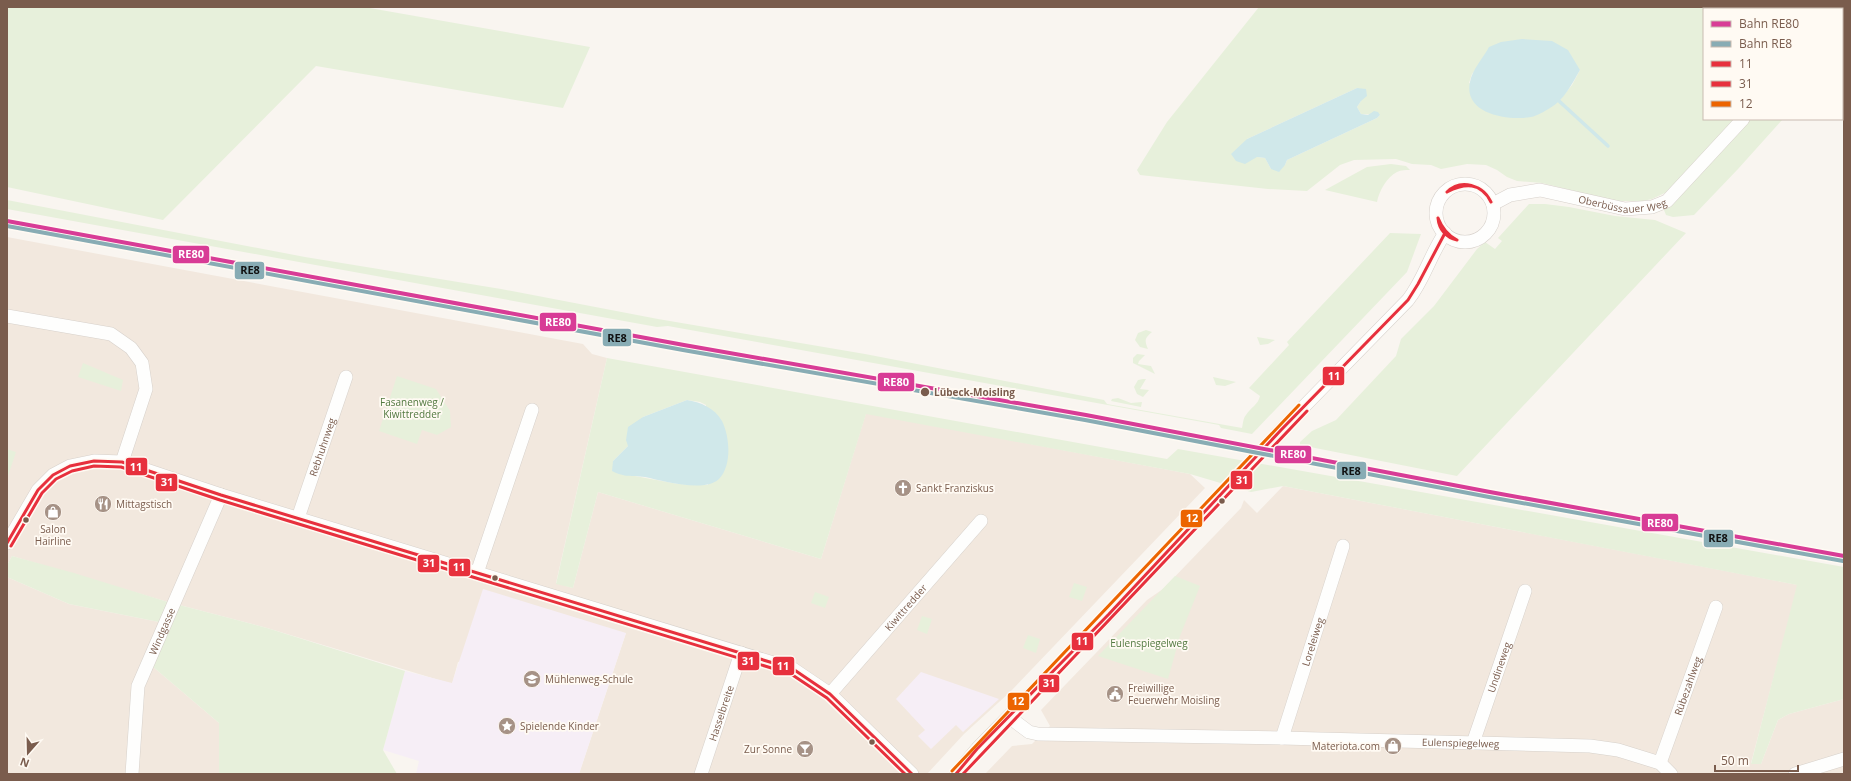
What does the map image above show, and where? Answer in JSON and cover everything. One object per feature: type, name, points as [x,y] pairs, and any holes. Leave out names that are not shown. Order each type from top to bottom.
[{"type":"street","name":"Oberbüssauer Weg","points":[[1493,204],[1510,195],[1540,190],[1625,209],[1652,208],[1667,201],[1742,120]]},
{"type":"street","points":[[1460,185],[1474,186],[1486,193],[1493,204],[1494,218],[1492,225],[1483,236],[1464,242],[1457,241],[1445,234],[1438,222],[1437,215],[1439,202],[1448,190],[1460,185]]},
{"type":"street","points":[[956,774],[1281,430],[1408,300],[1417,290],[1432,254],[1445,234]]},
{"type":"street","points":[[7,316],[111,334],[131,348],[142,363],[146,389],[122,462]]},
{"type":"street","name":"Rebhuhnweg","points":[[298,518],[346,377]]},
{"type":"street","points":[[477,572],[532,410]]},
{"type":"street","points":[[7,543],[38,490],[53,475],[70,466],[94,461],[122,462],[220,495],[793,669],[830,694],[912,774]]},
{"type":"street","name":"Windgasse","points":[[132,774],[138,686],[220,495]]},
{"type":"street","name":"Kiwittredder","points":[[830,694],[981,521]]},
{"type":"street","name":"Loreleiweg","points":[[1282,738],[1343,546]]},
{"type":"street","name":"Undineweg","points":[[1473,743],[1525,591]]},
{"type":"street","name":"Rübezahlweg","points":[[1660,763],[1716,608]]},
{"type":"street","name":"Hasselbreite","points":[[701,774],[741,652]]},
{"type":"street","name":"Eulenspiegelweg","points":[[1009,717],[1029,732],[1038,734],[1282,738],[1590,746],[1618,750],[1660,763],[1671,774]]},
{"type":"street","points":[[1795,774],[1844,759]]},
{"type":"shaded area","points":[[7,237],[583,344],[592,354],[607,358],[556,583],[573,588],[598,492],[821,559],[866,413],[1190,474],[1205,488],[1010,692],[964,734],[927,774],[579,774],[626,633],[458,662],[452,684],[267,628],[168,602],[12,556],[7,565]]},
{"type":"shaded area","points":[[1283,486],[1798,585],[1751,763],[1761,764],[1778,720],[1789,714],[1844,699],[1844,774],[985,774],[1012,746],[1032,744],[1050,726],[1041,710],[1147,600],[1163,589],[1241,508],[1244,500],[1257,513]]},
{"type":"shaded area","points":[[7,577],[69,604],[159,622],[152,666],[219,723],[219,774],[7,774]]},
{"type":"shaded area","name":"Mühlenweg-Schule","points":[[483,589],[626,633],[579,774],[416,774],[419,761],[383,750],[405,671],[452,683]]},
{"type":"shaded area","points":[[921,672],[999,699],[963,732],[956,725],[931,749],[918,736],[925,730],[896,699]]},
{"type":"green space","points":[[7,7],[364,7],[590,47],[563,108],[316,66],[163,220],[7,187]]},
{"type":"green space","points":[[1259,7],[1807,7],[1703,8],[1703,120],[1736,120],[1671,190],[1652,199],[1643,201],[1615,201],[1542,183],[1517,181],[1486,165],[1467,164],[1441,169],[1431,165],[1412,164],[1396,159],[1354,160],[1340,165],[1307,191],[1268,189],[1140,175],[1137,170],[1167,122]],"holes":[[[1481,62],[1580,70],[1572,85],[1559,101],[1469,83],[1472,74]],[[1357,88],[1361,101],[1357,107],[1361,114],[1380,115],[1377,118],[1287,160],[1285,165],[1271,169],[1265,158],[1257,157],[1247,139]]]},
{"type":"green space","points":[[1844,7],[1843,52],[1843,8],[1818,8]]},
{"type":"green space","points":[[1746,120],[1782,120],[1694,215],[1673,217],[1666,215],[1664,210]]},
{"type":"green space","points":[[1391,164],[1406,166],[1410,170],[1399,171],[1393,174],[1382,189],[1377,202],[1325,190],[1367,167]]},
{"type":"green space","points":[[7,200],[305,257],[501,289],[658,319],[865,354],[1104,400],[1107,404],[1242,428],[1245,416],[1258,402],[1260,396],[1249,388],[1289,345],[1287,342],[1390,233],[1421,234],[1407,272],[1252,434],[1221,428],[1219,425],[668,326],[657,327],[7,209]]},
{"type":"green space","points":[[1529,204],[1569,207],[1615,216],[1655,220],[1686,233],[1457,476],[1300,445],[1300,442],[1312,431],[1336,420],[1396,356],[1401,339],[1434,306],[1477,249],[1485,242],[1495,249],[1502,241],[1498,238]]},
{"type":"green space","points":[[1146,330],[1152,332],[1146,339],[1148,349],[1140,347],[1135,340],[1138,333]]},
{"type":"green space","points":[[1257,337],[1275,340],[1268,344],[1260,345]]},
{"type":"green space","points":[[1137,354],[1145,355],[1138,364],[1151,366],[1155,374],[1133,363],[1133,358]]},
{"type":"green space","points":[[607,358],[1167,459],[1178,449],[1844,567],[1844,699],[1789,714],[1778,720],[1761,764],[1751,764],[1797,585],[1283,486],[1251,492],[1190,474],[866,414],[821,559],[598,492],[573,588],[556,584]],"holes":[[[687,400],[700,402],[706,405],[708,485],[678,484],[635,476],[613,461],[628,446],[643,417]]]},
{"type":"green space","points":[[83,363],[123,380],[121,391],[78,377]]},
{"type":"green space","name":"Fasanenweg / Kiwittredder","points":[[397,376],[436,389],[450,411],[451,427],[437,435],[422,430],[417,444],[379,431]]},
{"type":"green space","points":[[1213,377],[1236,382],[1225,386],[1216,385]]},
{"type":"green space","points":[[1146,379],[1140,389],[1149,390],[1143,397],[1137,394],[1134,387],[1138,380]]},
{"type":"green space","points":[[1118,398],[1131,403],[1142,402],[1141,407],[1111,401],[1112,399]]},
{"type":"green space","points":[[7,449],[16,452],[8,476],[7,476]]},
{"type":"green space","points":[[12,556],[74,573],[168,602],[267,628],[405,671],[383,750],[397,774],[219,774],[219,723],[152,666],[159,622],[69,604],[7,577],[7,565]]},
{"type":"green space","name":"Eulenspiegelweg","points":[[1175,576],[1200,586],[1180,636],[1168,679],[1098,656]]},
{"type":"green space","points":[[1074,583],[1087,587],[1082,601],[1069,597]]},
{"type":"green space","points":[[815,592],[829,597],[825,608],[811,603]]},
{"type":"green space","points":[[922,616],[932,619],[927,634],[917,630]]},
{"type":"green space","points":[[1028,635],[1040,639],[1036,653],[1023,648]]},
{"type":"water","points":[[1522,39],[1552,41],[1568,50],[1580,70],[1559,101],[1538,115],[1531,117],[1511,118],[1489,113],[1473,102],[1470,93],[1470,82],[1473,73],[1489,47],[1501,42]]},
{"type":"water","points":[[1357,88],[1366,89],[1367,96],[1357,107],[1361,114],[1368,115],[1374,111],[1378,112],[1380,115],[1377,118],[1287,160],[1279,172],[1271,169],[1265,158],[1257,157],[1245,164],[1236,161],[1231,154],[1247,139]]},
{"type":"water","points":[[687,400],[697,402],[711,409],[719,416],[725,428],[728,443],[728,459],[726,467],[719,479],[712,483],[694,486],[625,475],[612,471],[613,461],[628,446],[626,440],[628,427],[643,417]]},
{"type":"waterway","points":[[1559,101],[1608,146]]},
{"type":"rail line","name":"RE80","points":[[7,221],[684,345],[1086,415],[1490,492],[1844,556]]},
{"type":"rail line","name":"RE8","points":[[7,226],[683,350],[1085,420],[1489,497],[1843,561]]},
{"type":"transit line","name":"11","points":[[1447,192],[1459,185],[1471,185],[1483,191],[1491,202]]},
{"type":"transit line","name":"11","points":[[1447,192],[1460,187],[1472,186],[1487,195],[1491,202]]},
{"type":"transit line","name":"11","points":[[1438,218],[1445,231],[1457,240]]},
{"type":"transit line","name":"11","points":[[1438,218],[1440,226],[1446,235],[1457,240]]},
{"type":"transit line","name":"11","points":[[956,774],[977,749],[1109,614],[1281,430],[1408,300],[1445,233]]},
{"type":"transit line","name":"12","points":[[952,771],[1299,405]]},
{"type":"transit line","name":"31","points":[[963,774],[1307,411]]},
{"type":"transit line","name":"11","points":[[7,543],[38,490],[53,475],[70,466],[94,461],[122,462],[221,495],[793,669],[830,694],[912,774]]},
{"type":"transit line","name":"31","points":[[11,546],[42,493],[56,479],[72,471],[94,466],[121,467],[220,500],[791,674],[827,698],[905,774]]},
{"type":"place","name":"Lübeck-Moisling","points":[[925,392]]},
{"type":"place","name":"Sankt Franziskus","points":[[903,488]]},
{"type":"place","name":"Mittagstisch","points":[[103,504]]},
{"type":"place","name":"Salon Hairline","points":[[53,512]]},
{"type":"place","name":"Mühlenweg-Schule","points":[[532,679]]},
{"type":"place","name":"Freiwillige Feuerwehr Moisling","points":[[1115,694]]},
{"type":"place","name":"Spielende Kinder","points":[[507,726]]},
{"type":"place","name":"Materiota.com","points":[[1393,746]]},
{"type":"place","name":"Zur Sonne","points":[[805,749]]}]
